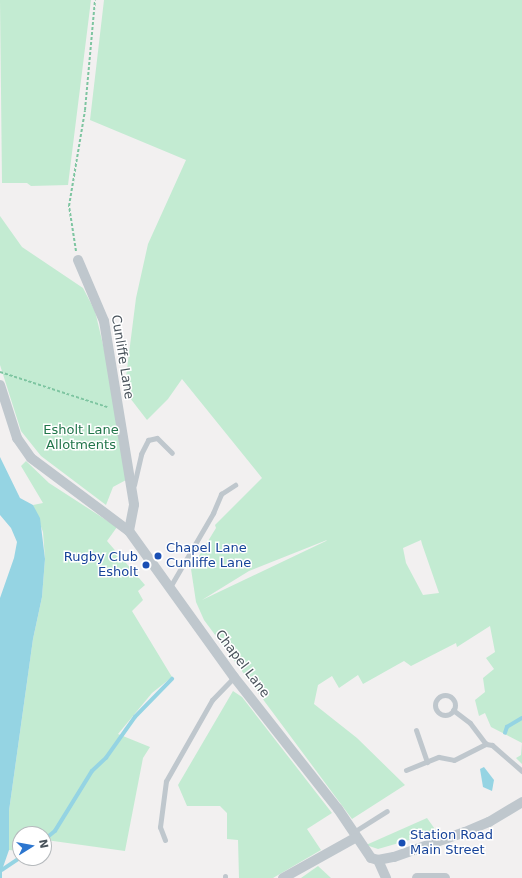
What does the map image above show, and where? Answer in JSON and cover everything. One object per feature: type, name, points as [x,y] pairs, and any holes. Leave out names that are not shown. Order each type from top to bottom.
[{"type":"street","name":"Cunliffe Lane","points":[[78,260],[104,321],[117,410],[132,495],[134,514],[129,531]]},
{"type":"street","name":"Chapel Lane","points":[[0,385],[17,438],[31,458],[129,531],[234,677],[338,809],[354,835],[371,858],[378,860]]},
{"type":"street","points":[[386,878],[378,860],[394,857],[465,832],[489,822],[522,802]]},
{"type":"street","points":[[283,878],[354,835]]},
{"type":"street","points":[[417,878],[445,878]]},
{"type":"lane","points":[[132,495],[141,454],[148,440],[157,438],[172,452]]},
{"type":"lane","points":[[170,587],[213,513],[221,494],[235,485]]},
{"type":"lane","points":[[165,840],[160,827],[166,781],[212,700],[234,677]]},
{"type":"lane","points":[[453,710],[470,723],[486,744]]},
{"type":"lane","points":[[416,730],[427,762]]},
{"type":"lane","points":[[406,770],[440,757],[454,760],[486,744],[492,745],[522,771]]},
{"type":"lane","points":[[354,835],[387,811]]},
{"type":"path","points":[[78,260],[70,206],[85,110],[95,0]]},
{"type":"path","points":[[0,372],[117,410]]},
{"type":"green space","points":[[0,0],[91,0],[68,185],[31,186],[27,183],[2,183]]},
{"type":"green space","points":[[104,0],[522,0],[522,743],[491,727],[485,713],[479,716],[475,700],[485,692],[483,678],[494,669],[486,658],[495,652],[490,626],[457,647],[456,643],[411,666],[404,661],[363,684],[358,675],[339,688],[332,676],[318,685],[314,704],[357,738],[405,785],[352,819],[204,620],[196,602],[191,569],[216,528],[215,525],[262,478],[182,379],[168,399],[147,420],[130,398],[125,385],[136,298],[148,244],[186,160],[90,120]],"holes":[[[327,540],[326,541],[202,600],[249,571]],[[421,540],[422,544],[439,593],[423,595],[406,563],[403,548]]]},
{"type":"green space","name":"Esholt Lane Allotments","points":[[0,216],[22,247],[83,288],[95,311],[105,353],[126,480],[113,487],[106,505],[41,456],[21,431],[0,365]]},
{"type":"green space","points":[[26,461],[49,483],[117,527],[107,541],[145,585],[138,591],[143,600],[132,611],[172,677],[152,693],[118,734],[150,747],[143,758],[125,851],[52,841],[52,826],[12,826],[12,850],[9,850],[9,811],[33,639],[42,597],[45,559],[43,532],[33,505],[43,503],[21,466]]},
{"type":"green space","points":[[233,691],[242,697],[332,813],[307,829],[321,850],[273,878],[239,878],[238,840],[227,839],[227,813],[220,806],[187,806],[178,785]]},
{"type":"green space","points":[[522,743],[522,764],[516,758],[521,755]]},
{"type":"green space","points":[[427,818],[437,832],[378,849],[366,845]]},
{"type":"green space","points":[[318,866],[331,878],[301,878]]},
{"type":"water","points":[[0,457],[20,498],[33,505],[40,518],[45,559],[42,597],[33,639],[9,811],[9,850],[2,870],[2,878],[0,878],[0,598],[14,558],[17,542],[11,528],[0,515]]},
{"type":"water","points":[[484,767],[494,780],[492,791],[483,787],[480,769]]},
{"type":"waterway","points":[[52,833],[55,831],[92,771],[106,758],[135,717],[172,679]]},
{"type":"waterway","points":[[505,733],[507,727],[522,718]]},
{"type":"waterway","points":[[2,870],[12,863]]},
{"type":"place","name":"Chapel Lane Cunliffe Lane","points":[[158,556]]},
{"type":"place","name":"Rugby Club Esholt","points":[[146,565]]},
{"type":"place","name":"Station Road Main Street","points":[[402,843]]}]
